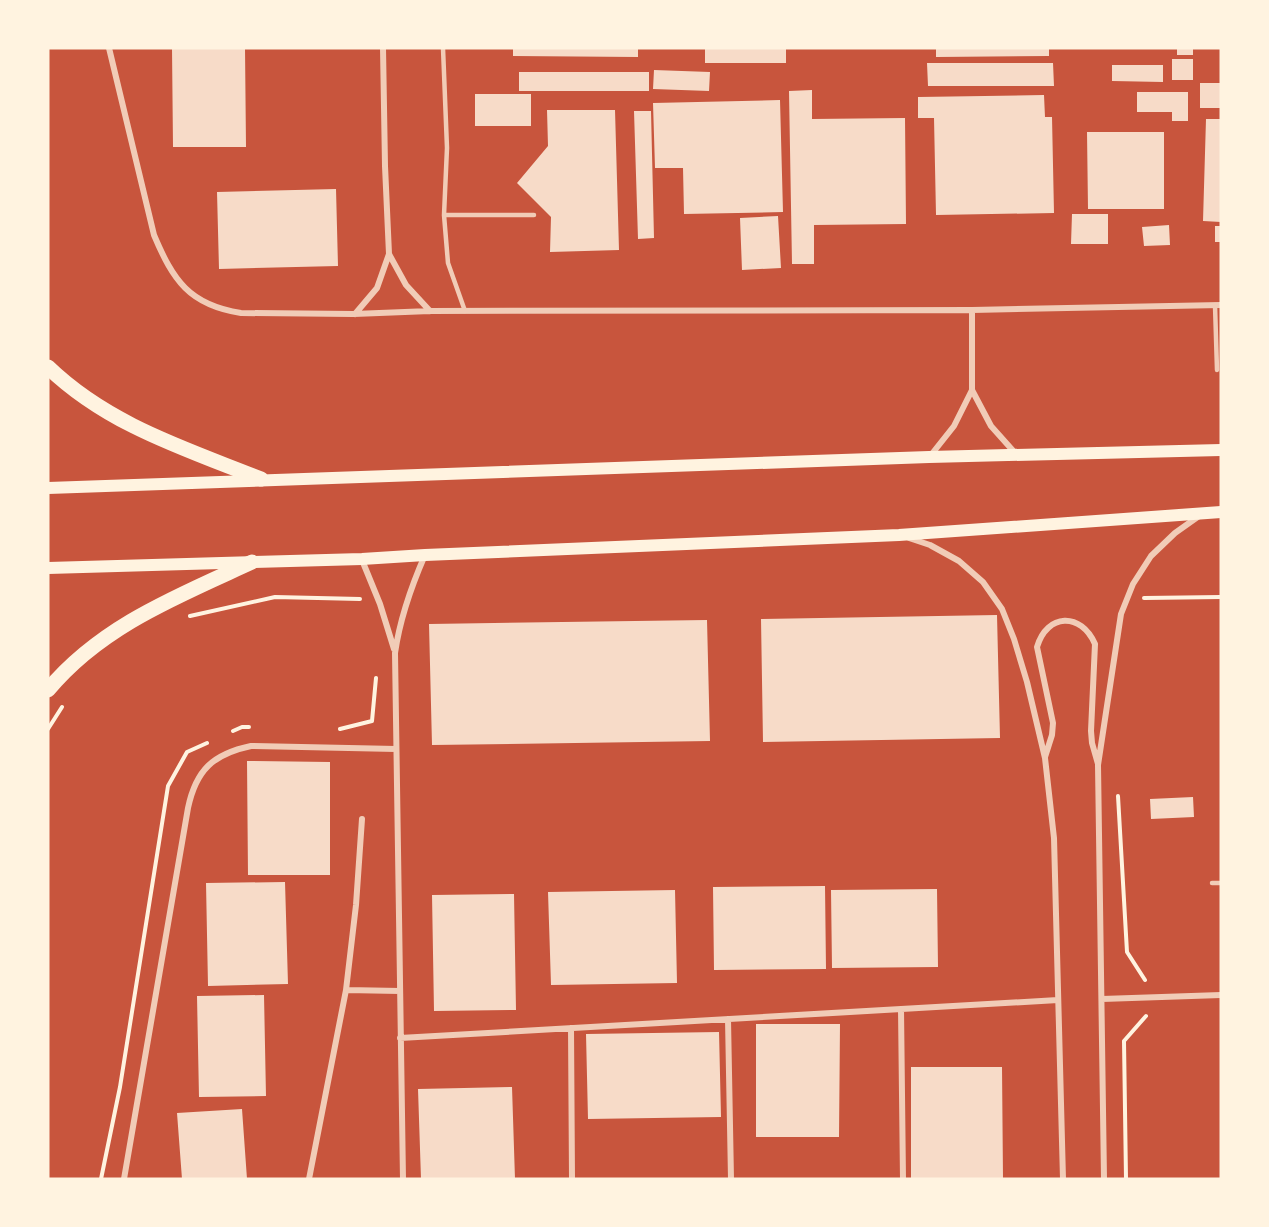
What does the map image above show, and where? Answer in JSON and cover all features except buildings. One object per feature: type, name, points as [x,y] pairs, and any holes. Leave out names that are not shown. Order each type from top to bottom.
[{"type":"main road","points":[[48,367],[97,406],[139,430],[261,479]]},
{"type":"main road","points":[[48,488],[261,479],[1221,450]]},
{"type":"main road","points":[[48,567],[362,559],[899,535],[1221,512]]},
{"type":"main road","points":[[48,690],[75,660],[107,635],[140,614],[252,562]]},
{"type":"street","points":[[109,48],[154,235],[170,270],[180,284],[193,295],[224,310],[241,313],[354,314],[430,311],[972,310],[1218,305]]},
{"type":"street","points":[[354,314],[376,288],[389,254],[383,48]]},
{"type":"street","points":[[389,254],[406,285],[430,311]]},
{"type":"street","points":[[929,458],[954,426],[972,390],[972,310]]},
{"type":"street","points":[[972,390],[992,426],[1018,456]]},
{"type":"street","points":[[1104,1179],[1098,765],[1121,614],[1127,598],[1151,556],[1174,533],[1204,513]]},
{"type":"street","points":[[899,535],[930,544],[959,561],[983,582],[1002,609],[1027,682],[1045,758],[1054,838],[1063,1179]]},
{"type":"street","points":[[403,1179],[395,653],[406,601],[425,555]]},
{"type":"street","points":[[362,559],[380,604],[395,653]]},
{"type":"street","points":[[1045,758],[1050,747],[1053,723],[1037,647],[1040,636],[1048,627],[1058,621],[1070,621],[1081,625],[1090,633],[1095,644],[1091,731],[1098,765]]},
{"type":"street","points":[[124,1179],[188,808],[192,790],[201,772],[215,759],[232,750],[251,746],[396,749]]},
{"type":"street","points":[[309,1179],[346,990],[356,905],[362,819]]},
{"type":"street","points":[[346,990],[400,991]]},
{"type":"street","points":[[1102,999],[1221,995]]},
{"type":"street","points":[[400,1038],[1058,1000]]},
{"type":"street","points":[[901,1009],[903,1179]]},
{"type":"street","points":[[728,1019],[731,1179]]},
{"type":"street","points":[[571,1028],[572,1179]]},
{"type":"lane","points":[[443,48],[447,148],[444,215],[448,262],[465,311]]},
{"type":"lane","points":[[444,215],[534,215]]},
{"type":"lane","points":[[1217,369],[1218,305]]},
{"type":"lane","points":[[1212,883],[1221,883]]},
{"type":"path","points":[[1127,598],[1221,597]]},
{"type":"path","points":[[1118,793],[1127,952],[1146,981]]},
{"type":"path","points":[[1126,1179],[1124,1041],[1146,1016]]}]
